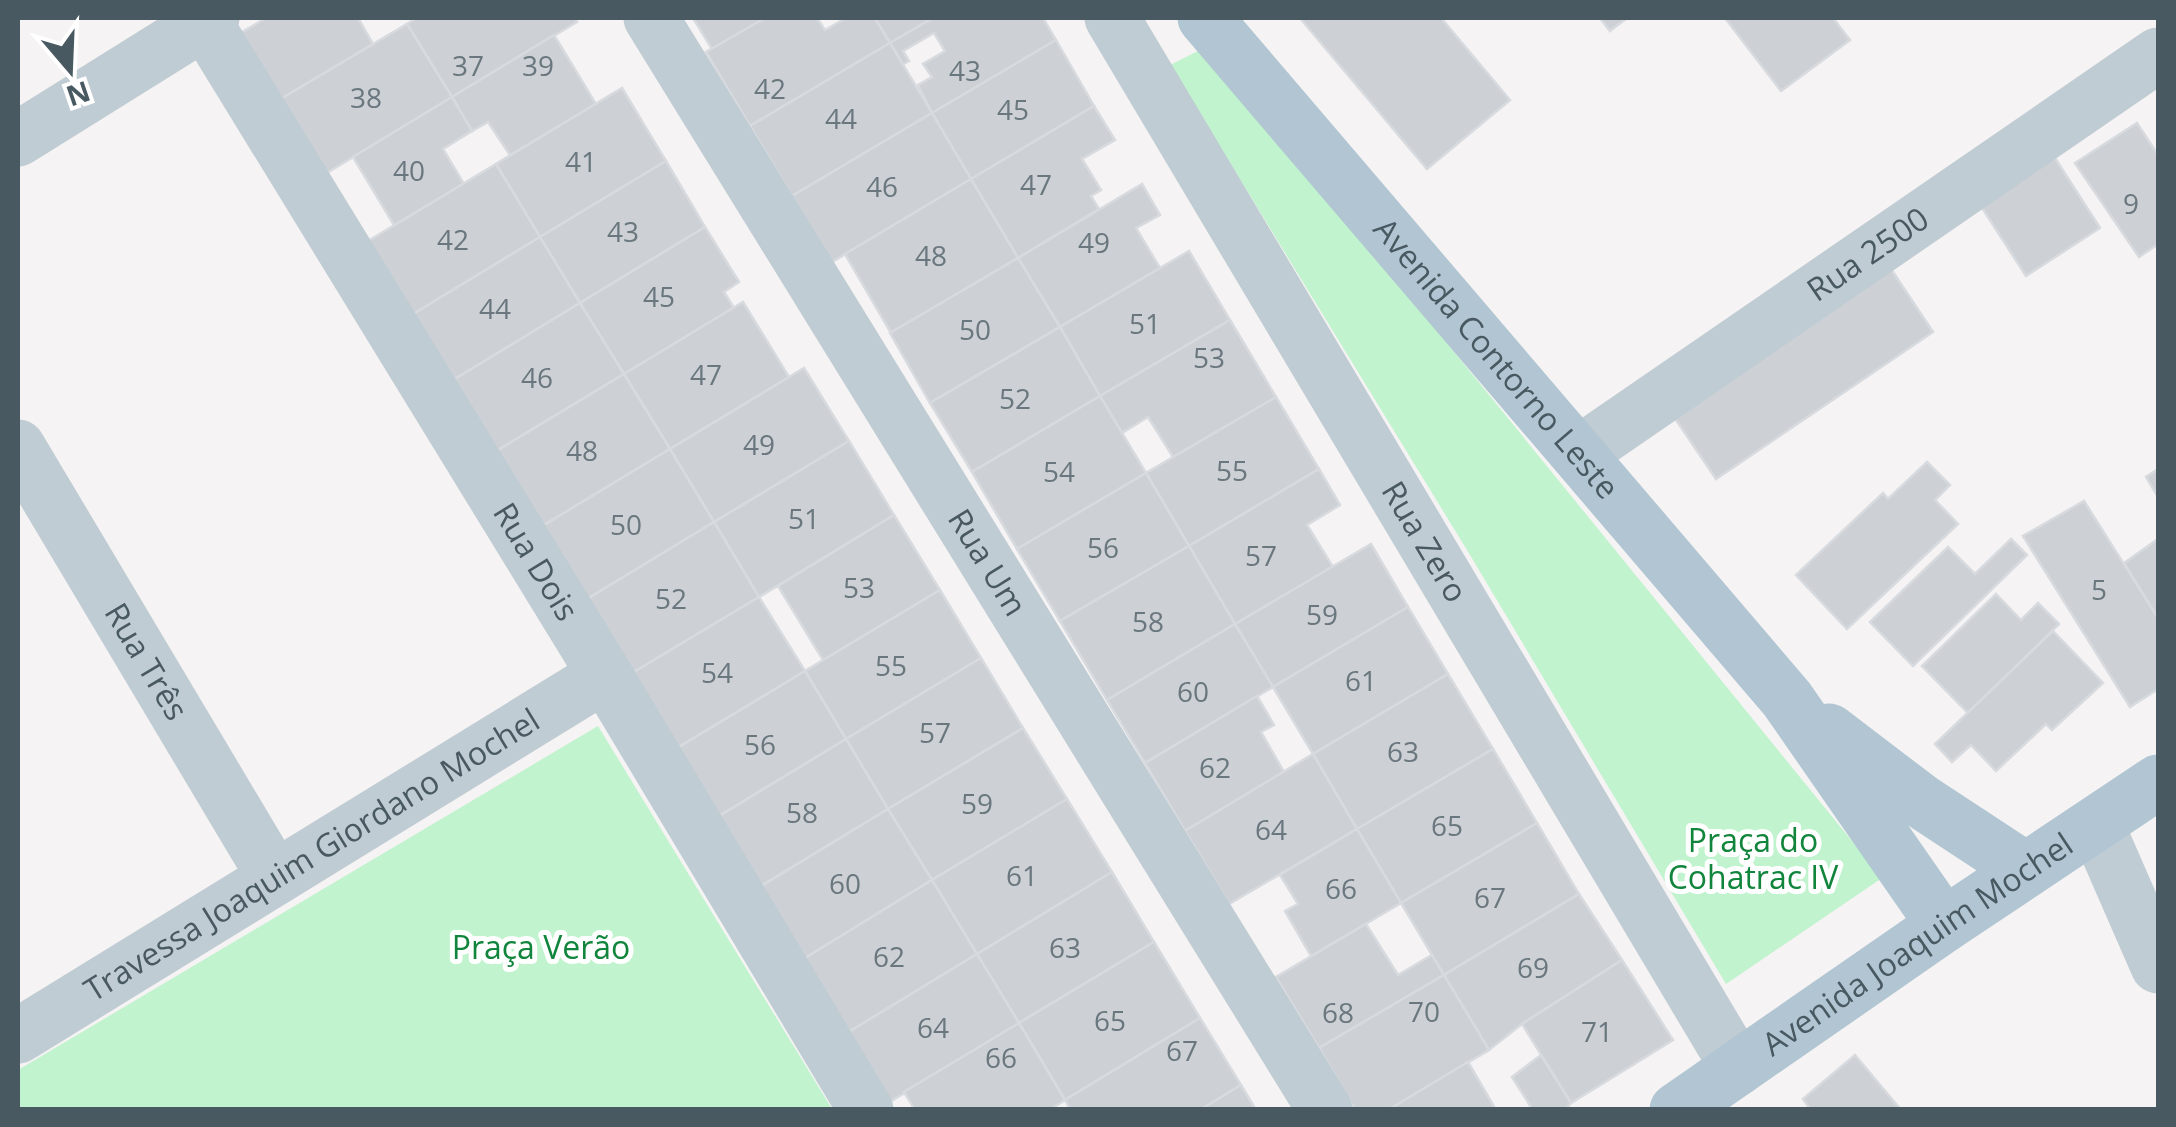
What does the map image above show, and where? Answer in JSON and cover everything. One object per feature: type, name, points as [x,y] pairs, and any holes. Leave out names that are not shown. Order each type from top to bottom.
[{"type":"main road","name":"Avenida Contorno Leste","points":[[1208,18],[1787,698],[1944,925]]},
{"type":"main road","name":"Avenida Contorno Leste","points":[[1787,698],[1921,801],[2026,870]]},
{"type":"main road","name":"Avenida Joaquim Mochel","points":[[1678,1110],[2158,782]]},
{"type":"street","name":"Rua Um","points":[[651,18],[1325,1110]]},
{"type":"street","name":"Rua Zero","points":[[1112,18],[1738,1068]]},
{"type":"street","points":[[18,139],[206,19]]},
{"type":"street","name":"Rua Dois","points":[[206,19],[866,1110]]},
{"type":"street","name":"Rua 2500","points":[[1578,454],[2158,55]]},
{"type":"street","name":"Rua Três","points":[[18,447],[275,878]]},
{"type":"street","name":"Travessa Joaquim Giordano Mochel","points":[[18,1036],[606,676]]},
{"type":"street","points":[[2096,824],[2158,966]]},
{"type":"green space","name":"Praça do Cohatrac IV","points":[[1206,47],[1882,878],[1726,984],[1467,550],[1170,65]]},
{"type":"green space","name":"Praça Verão","points":[[598,726],[832,1109],[18,1109],[18,1070]]},
{"type":"building","points":[[266,18],[358,18],[373,44],[279,100],[239,34]]},
{"type":"building","points":[[416,18],[574,18],[577,22],[452,97],[407,24]]},
{"type":"building","points":[[693,18],[765,18],[712,49]]},
{"type":"building","points":[[765,18],[817,18],[825,30],[846,18],[875,18],[890,43],[750,126],[706,52]]},
{"type":"building","points":[[875,18],[933,18],[890,43]]},
{"type":"building","points":[[933,18],[1043,18],[1056,40],[932,113],[918,85],[932,77],[923,64],[945,51],[934,33],[903,51],[909,61],[903,64],[890,43]]},
{"type":"building","points":[[1300,18],[1441,18],[1510,100],[1427,169]]},
{"type":"building","points":[[1600,18],[1627,18],[1610,31]]},
{"type":"building","points":[[1725,18],[1833,18],[1850,40],[1781,91]]},
{"type":"building","points":[[407,24],[452,97],[325,174],[279,100]]},
{"type":"building","points":[[554,35],[596,104],[510,155],[488,122],[472,131],[452,97]]},
{"type":"building","points":[[1056,40],[1094,106],[971,179],[932,113]]},
{"type":"building","points":[[890,43],[932,113],[792,196],[750,126]]},
{"type":"building","points":[[622,88],[666,161],[540,237],[496,164]]},
{"type":"building","points":[[452,97],[472,131],[443,149],[464,184],[394,225],[353,157]]},
{"type":"building","points":[[1094,106],[1115,140],[1082,159],[1101,190],[1091,196],[1099,209],[1018,258],[971,179]]},
{"type":"building","points":[[932,113],[971,179],[832,262],[792,196]]},
{"type":"building","points":[[2137,123],[2158,155],[2158,244],[2139,257],[2075,163]]},
{"type":"building","points":[[2053,155],[2100,228],[2026,276],[1979,203]]},
{"type":"building","points":[[666,161],[705,227],[580,303],[540,237]]},
{"type":"building","points":[[496,164],[540,237],[410,316],[365,243]]},
{"type":"building","points":[[971,179],[1018,258],[891,333],[845,254]]},
{"type":"building","points":[[1142,184],[1160,215],[1136,228],[1160,268],[1060,327],[1018,258]]},
{"type":"building","points":[[705,227],[739,282],[724,292],[734,308],[624,374],[580,303]]},
{"type":"building","points":[[540,237],[580,303],[450,382],[410,316]]},
{"type":"building","points":[[1189,251],[1230,320],[1100,396],[1060,327]]},
{"type":"building","points":[[1018,258],[1060,327],[930,403],[890,333]]},
{"type":"building","points":[[1885,260],[1933,332],[1716,479],[1668,408]]},
{"type":"building","points":[[743,302],[789,377],[670,449],[624,374]]},
{"type":"building","points":[[580,303],[624,374],[493,453],[450,382]]},
{"type":"building","points":[[1230,320],[1276,397],[1173,457],[1148,417],[1122,433],[1100,396]]},
{"type":"building","points":[[1060,327],[1100,396],[972,472],[930,403]]},
{"type":"building","points":[[804,368],[849,441],[714,522],[670,449]]},
{"type":"building","points":[[624,374],[670,449],[539,528],[493,453]]},
{"type":"building","points":[[1100,396],[1146,473],[1017,549],[972,472]]},
{"type":"building","points":[[1276,397],[1319,469],[1189,546],[1146,473]]},
{"type":"building","points":[[849,441],[894,515],[759,597],[714,522]]},
{"type":"building","points":[[670,449],[714,522],[584,601],[539,528]]},
{"type":"building","points":[[1927,462],[1950,485],[1935,500],[1958,524],[1847,629],[1796,575],[1883,493],[1888,499]]},
{"type":"building","points":[[1319,469],[1340,505],[1307,525],[1333,567],[1235,624],[1189,546]]},
{"type":"building","points":[[2158,469],[2158,497],[2146,477]]},
{"type":"building","points":[[1146,473],[1189,546],[1060,621],[1017,549]]},
{"type":"building","points":[[2084,501],[2158,618],[2158,689],[2130,707],[2023,536]]},
{"type":"building","points":[[894,515],[940,590],[823,660],[778,586]]},
{"type":"building","points":[[714,522],[759,597],[629,675],[584,601]]},
{"type":"building","points":[[2011,539],[2027,555],[1913,666],[1870,622],[1948,547],[1975,574]]},
{"type":"building","points":[[2158,539],[2158,618],[2124,563]]},
{"type":"building","points":[[1371,544],[1408,607],[1273,687],[1235,624]]},
{"type":"building","points":[[1189,546],[1235,624],[1107,700],[1060,621]]},
{"type":"building","points":[[940,590],[981,658],[846,739],[805,671]]},
{"type":"building","points":[[1996,594],[2021,620],[2038,603],[2059,624],[1968,713],[1922,666]]},
{"type":"building","points":[[759,597],[805,671],[674,750],[629,675]]},
{"type":"building","points":[[1408,607],[1448,674],[1313,754],[1273,687]]},
{"type":"building","points":[[1235,624],[1273,687],[1145,763],[1107,700]]},
{"type":"building","points":[[2053,631],[2103,683],[2052,730],[2046,724],[1996,771],[1971,745],[1952,762],[1935,744]]},
{"type":"building","points":[[981,658],[1023,728],[888,809],[846,739]]},
{"type":"building","points":[[805,671],[846,739],[716,818],[674,750]]},
{"type":"building","points":[[1448,674],[1493,749],[1357,829],[1313,754]]},
{"type":"building","points":[[1257,696],[1274,725],[1261,732],[1284,772],[1185,831],[1145,763]]},
{"type":"building","points":[[1023,728],[1067,799],[932,880],[888,809]]},
{"type":"building","points":[[846,739],[888,809],[758,888],[716,818]]},
{"type":"building","points":[[1493,749],[1537,823],[1401,903],[1357,829]]},
{"type":"building","points":[[1313,754],[1357,829],[1229,904],[1185,831]]},
{"type":"building","points":[[1067,799],[1112,872],[977,954],[932,880]]},
{"type":"building","points":[[888,809],[932,880],[802,960],[758,888]]},
{"type":"building","points":[[1537,823],[1579,894],[1444,975],[1401,903]]},
{"type":"building","points":[[1357,829],[1401,903],[1311,956],[1285,911],[1298,904],[1280,875]]},
{"type":"building","points":[[1112,872],[1154,942],[1019,1023],[977,954]]},
{"type":"building","points":[[932,880],[977,954],[847,1033],[802,960]]},
{"type":"building","points":[[1579,894],[1622,960],[1522,1024],[1489,1050],[1444,975]]},
{"type":"building","points":[[1366,924],[1398,975],[1432,955],[1444,975],[1319,1048],[1276,977]]},
{"type":"building","points":[[1154,942],[1200,1018],[1065,1100],[1019,1023]]},
{"type":"building","points":[[977,954],[1019,1023],[888,1103],[847,1033]]},
{"type":"building","points":[[1622,960],[1673,1040],[1571,1103],[1522,1024]]},
{"type":"building","points":[[1444,975],[1489,1050],[1388,1110],[1355,1110],[1319,1048]]},
{"type":"building","points":[[1200,1018],[1241,1085],[1200,1110],[1071,1110],[1065,1100]]},
{"type":"building","points":[[1019,1023],[1065,1100],[1049,1110],[915,1110],[904,1092]]},
{"type":"building","points":[[1541,1055],[1571,1103],[1565,1110],[1533,1110],[1512,1077]]},
{"type":"building","points":[[1855,1055],[1901,1110],[1811,1110],[1803,1099]]},
{"type":"building","points":[[1468,1062],[1496,1110],[1394,1110],[1393,1107]]},
{"type":"building","points":[[1241,1085],[1256,1110],[1200,1110]]}]
